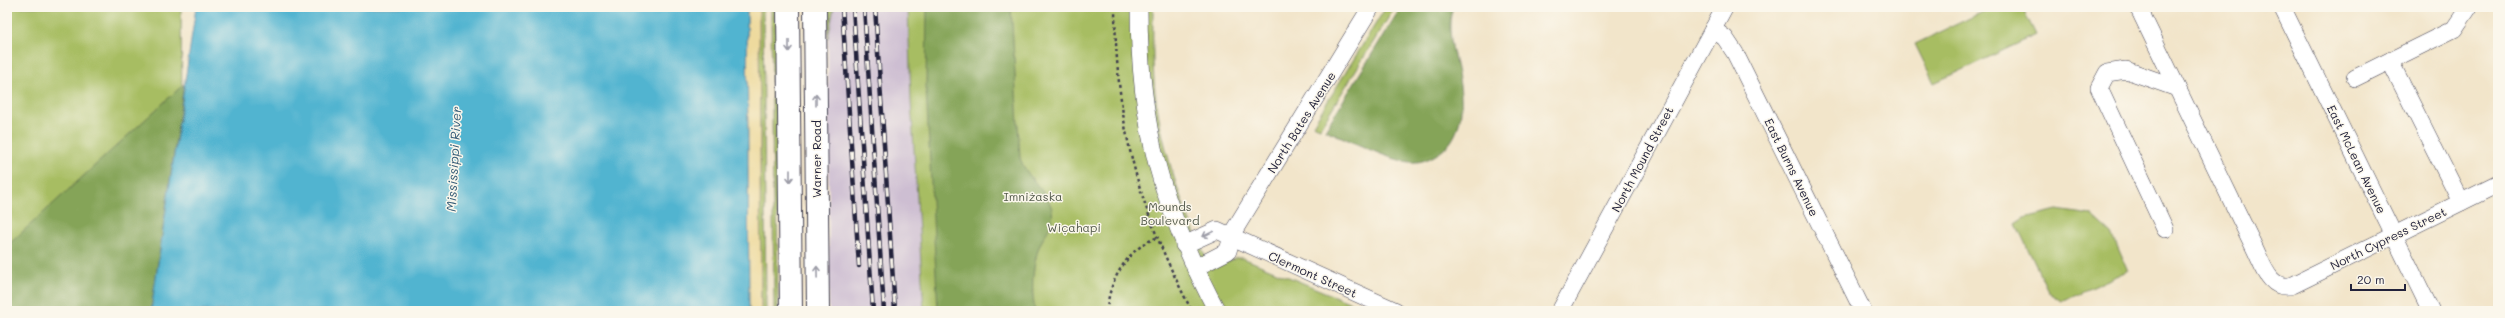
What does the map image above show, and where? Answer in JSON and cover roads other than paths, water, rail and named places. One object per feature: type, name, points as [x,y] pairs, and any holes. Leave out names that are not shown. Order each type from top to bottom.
[{"type":"highway","points":[[788,7],[791,311]]},
{"type":"highway","name":"Warner Road","points":[[815,7],[818,311]]},
{"type":"street","points":[[1139,7],[1141,76],[1148,134],[1166,201],[1184,245],[1217,311]]},
{"type":"street","name":"North Bates Avenue","points":[[1230,237],[1371,7]]},
{"type":"street","name":"North Mound Street","points":[[1560,311],[1725,7]]},
{"type":"street","points":[[2138,7],[2177,88]]},
{"type":"street","name":"East McLean Avenue","points":[[2282,7],[2431,311]]},
{"type":"street","points":[[2355,78],[2454,29],[2469,7]]},
{"type":"street","name":"East Burns Avenue","points":[[1712,29],[1725,38],[1735,53],[1863,311]]},
{"type":"street","points":[[2390,61],[2461,202]]},
{"type":"street","points":[[2165,229],[2099,88],[2107,73],[2126,70],[2177,88]]},
{"type":"street","name":"North Cypress Street","points":[[2177,88],[2269,276],[2278,285],[2293,285],[2498,184]]},
{"type":"street","name":"Clermont Street","points":[[1184,245],[1217,230],[1396,311]]},
{"type":"street","points":[[1195,268],[1228,251],[1230,237]]},
{"type":"water","name":"Mississippi River","points":[[196,7],[747,7],[749,311],[151,311]]},
{"type":"railway","points":[[842,7],[859,266]]},
{"type":"railway","points":[[853,7],[873,311]]},
{"type":"railway","points":[[864,7],[884,311]]},
{"type":"railway","points":[[875,7],[895,311]]},
{"type":"park label","name":"Imniżaska","points":[[1033,196]]},
{"type":"park label","name":"Mounds Boulevard","points":[[1170,213]]},
{"type":"park label","name":"Wic̣aḣapi","points":[[1074,227]]}]
